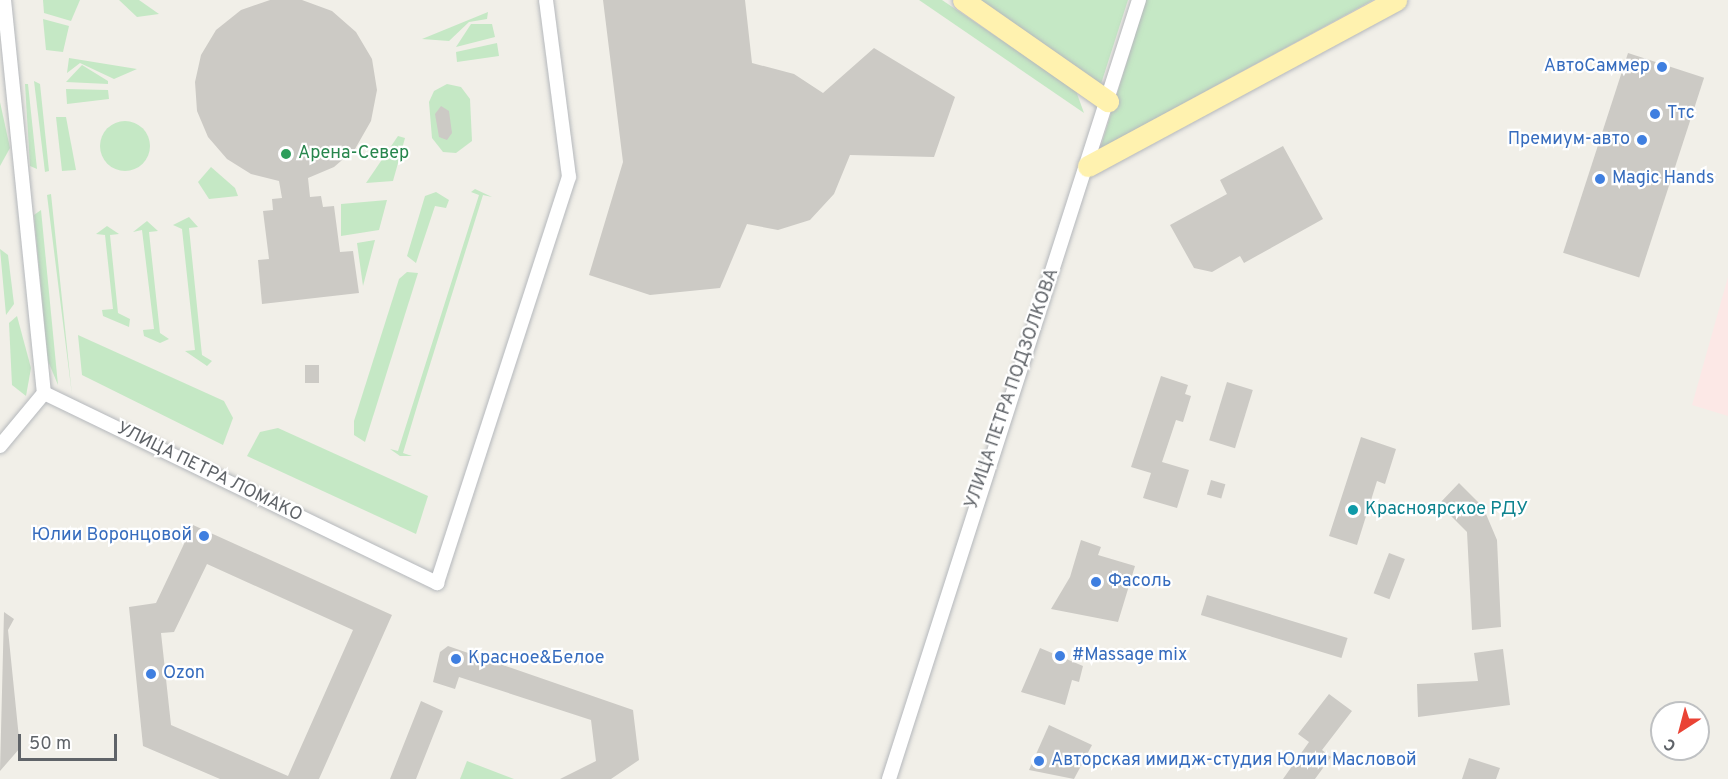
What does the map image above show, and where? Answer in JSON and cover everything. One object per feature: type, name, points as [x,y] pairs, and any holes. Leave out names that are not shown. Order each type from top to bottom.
[{"type":"main road","points":[[963,0],[1108,101]]},
{"type":"main road","points":[[1088,166],[1396,0]]},
{"type":"street","points":[[0,446],[44,393],[4,0]]},
{"type":"street","name":"УЛИЦА ПЕТРА ЛОМАКО","points":[[44,393],[437,583],[569,177],[546,0]]},
{"type":"street","name":"УЛИЦА ПЕТРА ПОДЗОЛКОВА","points":[[889,779],[1088,166],[1139,0]]},
{"type":"shaded area","points":[[1728,277],[1728,416],[1692,405]]},
{"type":"green space","points":[[43,0],[80,0],[71,21],[44,13]]},
{"type":"green space","points":[[119,0],[139,0],[159,14],[137,17]]},
{"type":"green space","points":[[919,0],[942,0],[1050,73],[1076,91],[1084,113]]},
{"type":"green space","points":[[980,0],[1128,0],[1101,84]]},
{"type":"green space","points":[[1146,0],[1373,0],[1100,149]]},
{"type":"green space","points":[[488,12],[487,19],[469,22],[449,41],[422,39]]},
{"type":"green space","points":[[43,19],[69,26],[63,52],[46,50]]},
{"type":"green space","points":[[471,24],[492,24],[495,37],[456,47]]},
{"type":"green space","points":[[497,43],[499,56],[457,62],[456,52]]},
{"type":"green space","points":[[69,58],[137,69],[114,79],[80,63],[67,73]]},
{"type":"green space","points":[[82,65],[108,81],[108,84],[66,82]]},
{"type":"green space","points":[[34,81],[40,84],[49,171],[45,172]]},
{"type":"green space","points":[[25,84],[28,84],[37,169],[30,166]]},
{"type":"green space","points":[[447,84],[461,87],[470,99],[472,141],[456,153],[443,152],[432,138],[429,102],[434,91]]},
{"type":"green space","points":[[66,89],[108,90],[109,99],[67,104]]},
{"type":"green space","points":[[0,102],[10,148],[0,166]]},
{"type":"green space","points":[[56,117],[66,117],[76,170],[62,171]]},
{"type":"green space","points":[[130,121],[143,128],[149,136],[149,156],[143,164],[135,170],[120,171],[107,164],[101,156],[100,141],[107,128],[115,122]]},
{"type":"green space","points":[[398,136],[405,138],[393,181],[366,183]]},
{"type":"green space","points":[[211,167],[235,188],[238,196],[209,199],[198,182]]},
{"type":"green space","points":[[475,189],[492,197],[483,195],[418,403],[403,453],[412,456],[400,456],[390,449],[398,451],[479,195],[471,192]]},
{"type":"green space","points":[[436,192],[449,200],[446,208],[435,206],[416,263],[407,256],[425,196]]},
{"type":"green space","points":[[51,194],[72,395],[47,195]]},
{"type":"green space","points":[[387,200],[379,230],[341,236],[341,204]]},
{"type":"green space","points":[[41,210],[58,385],[48,361],[34,215]]},
{"type":"green space","points":[[189,217],[198,227],[189,228],[202,355],[212,361],[207,366],[185,351],[195,350],[182,229],[173,225]]},
{"type":"green space","points":[[147,221],[158,231],[149,232],[160,333],[169,339],[160,343],[144,336],[143,330],[154,329],[142,230],[133,232]]},
{"type":"green space","points":[[107,226],[119,234],[110,235],[118,313],[130,319],[129,327],[103,316],[102,310],[113,309],[105,235],[96,234]]},
{"type":"green space","points":[[375,240],[363,286],[357,243]]},
{"type":"green space","points":[[0,249],[8,255],[14,304],[6,315]]},
{"type":"green space","points":[[407,272],[418,273],[365,442],[354,435],[354,421],[399,279]]},
{"type":"green space","points":[[17,316],[31,368],[26,396],[12,385],[9,323]]},
{"type":"green space","points":[[78,335],[224,401],[233,418],[223,445],[82,375]]},
{"type":"green space","points":[[278,428],[428,496],[416,534],[247,456],[260,432]]},
{"type":"green space","points":[[467,761],[514,779],[460,779]]},
{"type":"building","name":"Арена-Север","points":[[270,0],[302,0],[332,11],[356,32],[372,59],[377,90],[371,121],[355,149],[334,167],[308,178],[310,197],[321,196],[323,207],[334,206],[340,252],[353,251],[359,293],[262,304],[258,260],[269,259],[263,211],[273,210],[272,199],[282,198],[279,181],[251,174],[227,159],[208,137],[197,111],[195,82],[201,55],[216,30],[241,10]]},
{"type":"building","points":[[603,0],[745,0],[752,63],[794,74],[823,93],[874,48],[955,97],[934,157],[850,155],[834,194],[810,220],[778,230],[747,224],[720,288],[650,295],[589,275],[623,162]]},
{"type":"building","name":"Премиум-авто","points":[[1628,53],[1704,78],[1639,277],[1563,253]]},
{"type":"building","points":[[441,106],[449,111],[452,133],[447,140],[439,137],[435,114]]},
{"type":"building","points":[[1283,146],[1323,219],[1244,263],[1240,256],[1212,272],[1194,268],[1170,225],[1227,194],[1220,180]]},
{"type":"building","points":[[305,365],[319,365],[319,383],[305,383]]},
{"type":"building","points":[[1161,376],[1188,385],[1185,394],[1191,396],[1183,422],[1176,420],[1162,462],[1189,470],[1177,508],[1143,498],[1151,473],[1131,467]]},
{"type":"building","points":[[1227,382],[1253,390],[1235,448],[1209,440]]},
{"type":"building","name":"Красноярское РДУ","points":[[1361,437],[1396,449],[1385,484],[1377,481],[1357,545],[1329,536]]},
{"type":"building","points":[[1211,480],[1225,484],[1221,499],[1207,494]]},
{"type":"building","points":[[1459,483],[1483,507],[1497,540],[1501,627],[1472,630],[1467,532],[1439,504]]},
{"type":"building","points":[[193,525],[392,615],[319,779],[220,779],[143,746],[129,607],[156,603]],"holes":[[[207,564],[353,630],[288,776],[171,725],[161,633],[174,632]]]},
{"type":"building","points":[[1081,540],[1101,547],[1098,555],[1135,566],[1118,622],[1051,609],[1070,577]]},
{"type":"building","points":[[1389,553],[1405,559],[1389,599],[1374,593]]},
{"type":"building","points":[[1207,595],[1348,638],[1341,658],[1201,615]]},
{"type":"building","points":[[4,612],[14,619],[8,630],[20,748],[0,771]]},
{"type":"building","points":[[448,646],[633,710],[639,760],[611,779],[560,779],[596,761],[591,720],[459,677],[455,689],[433,682],[440,652]]},
{"type":"building","points":[[1040,648],[1083,666],[1079,682],[1072,680],[1065,705],[1021,692]]},
{"type":"building","points":[[1503,649],[1510,705],[1418,717],[1417,684],[1478,681],[1474,653]]},
{"type":"building","points":[[1329,694],[1352,711],[1322,750],[1331,757],[1315,779],[1283,779],[1309,742],[1298,734]]},
{"type":"building","points":[[421,701],[443,711],[416,779],[390,779]]},
{"type":"building","points":[[1049,725],[1092,745],[1074,779],[1029,770]]},
{"type":"building","points":[[1469,758],[1500,768],[1496,779],[1462,779]]},
{"type":"place","name":"АвтоСаммер","points":[[1662,67]]},
{"type":"place","name":"Ттс","points":[[1655,114]]},
{"type":"place","name":"Премиум-авто","points":[[1642,140]]},
{"type":"place","name":"Арена-Север","points":[[286,154]]},
{"type":"place","name":"Magic Hands","points":[[1600,179]]},
{"type":"place","name":"Красноярское РДУ","points":[[1353,510]]},
{"type":"place","name":"Юлии Воронцовой","points":[[204,536]]},
{"type":"place","name":"Фасоль","points":[[1096,582]]},
{"type":"place","name":"#Massage mix","points":[[1060,656]]},
{"type":"place","name":"Красное&Белое","points":[[456,659]]},
{"type":"place","name":"Ozon","points":[[151,674]]},
{"type":"place","name":"Авторская имидж-студия Юлии Масловой","points":[[1039,761]]}]
